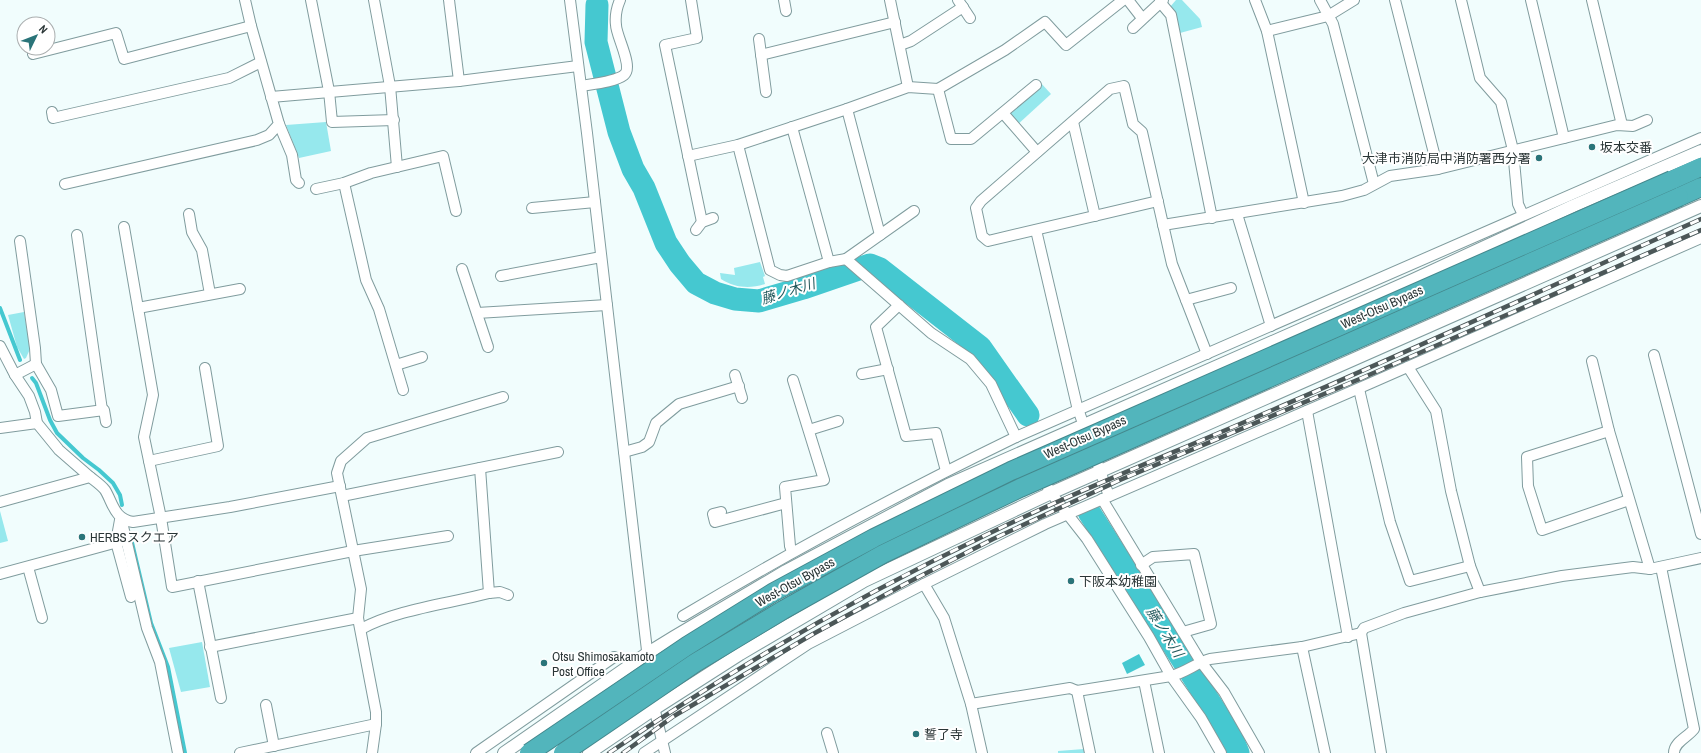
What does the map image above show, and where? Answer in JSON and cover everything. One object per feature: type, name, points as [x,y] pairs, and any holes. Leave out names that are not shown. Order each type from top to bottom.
[{"type":"highway","name":"West-Otsu Bypass","points":[[529,753],[693,642],[774,592],[874,538],[1011,471],[1701,167]]},
{"type":"highway","name":"West-Otsu Bypass","points":[[563,753],[695,663],[783,610],[883,554],[1020,488],[1701,187]]},
{"type":"street","points":[[245,0],[271,97],[279,124],[292,155],[296,180],[299,184]]},
{"type":"street","points":[[311,0],[329,91],[332,122],[394,120]]},
{"type":"street","points":[[374,0],[390,86],[397,167]]},
{"type":"street","points":[[449,0],[459,81]]},
{"type":"street","points":[[570,0],[654,709],[663,740],[665,753]]},
{"type":"street","points":[[581,86],[614,79],[624,75],[627,70],[626,61],[616,26],[620,0]]},
{"type":"street","points":[[691,0],[697,38],[665,45],[688,156],[699,226],[713,218]]},
{"type":"street","points":[[784,0],[786,11]]},
{"type":"street","points":[[890,0],[896,22],[908,87]]},
{"type":"street","points":[[688,156],[738,145],[908,87],[938,89],[1005,50],[1046,22],[1066,45],[1123,0]]},
{"type":"street","points":[[1128,0],[1142,18]]},
{"type":"street","points":[[1255,0],[1266,31],[1304,203]]},
{"type":"street","points":[[1320,0],[1333,24],[1374,184]]},
{"type":"street","points":[[1266,31],[1328,16],[1354,0]]},
{"type":"street","points":[[1395,0],[1438,169]]},
{"type":"street","points":[[1461,0],[1480,78],[1501,102],[1513,150],[1518,204],[1523,215]]},
{"type":"street","points":[[1531,0],[1564,138]]},
{"type":"street","points":[[1592,0],[1622,125]]},
{"type":"street","points":[[1133,28],[1162,1],[1171,15],[1212,218]]},
{"type":"street","points":[[900,45],[911,41],[960,4],[970,18]]},
{"type":"street","points":[[762,55],[896,22]]},
{"type":"street","points":[[56,48],[116,33],[124,59],[251,26]]},
{"type":"street","points":[[759,40],[766,92]]},
{"type":"street","points":[[50,116],[229,78],[261,62]]},
{"type":"street","points":[[271,97],[459,81],[578,66]]},
{"type":"street","points":[[938,89],[951,138],[971,138],[1036,85]]},
{"type":"street","points":[[1158,201],[988,241],[982,236],[976,208],[981,201],[1110,89],[1124,86],[1133,124],[1142,132],[1158,201],[1172,264],[1207,354]]},
{"type":"street","points":[[847,109],[880,235]]},
{"type":"street","points":[[1003,113],[1037,152]]},
{"type":"street","points":[[1163,225],[1342,196],[1364,190],[1390,176],[1438,169],[1622,125],[1633,126],[1647,120]]},
{"type":"street","points":[[1073,122],[1095,216]]},
{"type":"street","points":[[64,184],[257,140],[269,135],[279,124]]},
{"type":"street","points":[[792,127],[829,262]]},
{"type":"street","points":[[494,740],[504,753],[648,653],[743,596],[948,484],[1365,301],[1514,233],[1569,199],[1701,138]]},
{"type":"street","points":[[738,145],[770,270],[780,275],[787,276],[829,262],[848,261],[880,235],[914,211]]},
{"type":"street","points":[[683,616],[734,581],[792,552],[841,522],[1016,437],[1509,220],[1701,151]]},
{"type":"street","points":[[316,189],[344,183],[370,173],[443,156],[456,212]]},
{"type":"street","points":[[344,183],[366,280],[379,309],[403,390]]},
{"type":"street","points":[[1569,199],[1583,231],[1585,256]]},
{"type":"street","points":[[532,208],[595,202]]},
{"type":"street","points":[[589,753],[740,654],[864,581],[1100,471],[1701,206]]},
{"type":"street","points":[[189,214],[192,232],[202,250],[210,294]]},
{"type":"street","points":[[1237,214],[1271,326]]},
{"type":"street","points":[[1509,220],[1514,233]]},
{"type":"street","points":[[124,227],[154,395],[144,438],[161,518],[172,587],[353,551],[448,536]]},
{"type":"street","points":[[1036,230],[1079,410],[1100,471],[1105,497],[1141,565],[1183,632],[1199,662],[1224,692],[1259,753]]},
{"type":"street","points":[[77,235],[102,410],[104,410],[106,422]]},
{"type":"street","points":[[644,753],[808,644],[924,584],[1067,514],[1359,389],[1701,238]]},
{"type":"street","points":[[20,241],[36,364],[51,390],[58,416],[102,410]]},
{"type":"street","points":[[501,276],[601,256]]},
{"type":"street","points":[[848,261],[931,334],[970,359],[991,384],[1016,437]]},
{"type":"street","points":[[462,269],[488,347]]},
{"type":"street","points":[[1359,286],[1365,301]]},
{"type":"street","points":[[1186,300],[1231,288]]},
{"type":"street","points":[[138,308],[240,289]]},
{"type":"street","points":[[477,313],[607,305]]},
{"type":"street","points":[[899,305],[876,327],[906,436],[936,433],[946,471]]},
{"type":"street","points":[[0,346],[14,375],[29,396],[35,412],[37,423],[59,450],[104,488],[113,510],[121,518],[133,522],[161,518],[230,507],[340,486]]},
{"type":"street","points":[[1654,355],[1701,534]]},
{"type":"street","points":[[396,365],[422,357]]},
{"type":"street","points":[[1592,361],[1629,500],[1650,569]]},
{"type":"street","points":[[14,375],[36,364]]},
{"type":"street","points":[[1408,367],[1436,411],[1452,491],[1470,566],[1480,592]]},
{"type":"street","points":[[148,461],[218,446],[205,368]]},
{"type":"street","points":[[862,374],[888,369]]},
{"type":"street","points":[[735,374],[742,398]]},
{"type":"street","points":[[792,552],[790,546],[785,486],[824,480],[794,380]]},
{"type":"street","points":[[624,452],[642,447],[648,442],[656,423],[679,404],[738,386]]},
{"type":"street","points":[[1359,389],[1390,522],[1410,581],[1470,566]]},
{"type":"street","points":[[372,753],[376,712],[358,618],[361,589],[337,473],[341,462],[367,438],[503,397]]},
{"type":"street","points":[[1307,411],[1348,637]]},
{"type":"street","points":[[809,430],[838,421]]},
{"type":"street","points":[[0,428],[37,423]]},
{"type":"street","points":[[1610,430],[1527,457],[1528,486],[1542,530],[1629,500]]},
{"type":"street","points":[[1004,443],[1009,457]]},
{"type":"street","points":[[1027,450],[1051,493],[1091,546],[1175,676],[1221,753]]},
{"type":"street","points":[[342,496],[558,452]]},
{"type":"street","points":[[480,468],[489,593]]},
{"type":"street","points":[[0,502],[90,477]]},
{"type":"street","points":[[721,512],[713,514],[715,522],[786,503]]},
{"type":"street","points":[[870,507],[878,521]]},
{"type":"street","points":[[121,518],[121,541],[131,597]]},
{"type":"street","points":[[841,522],[849,537]]},
{"type":"street","points":[[0,574],[121,541]]},
{"type":"street","points":[[121,541],[147,628],[160,662],[178,753]]},
{"type":"street","points":[[1141,565],[1153,557],[1194,554],[1211,624],[1183,632]]},
{"type":"street","points":[[1381,753],[1361,634],[1364,628],[1404,614],[1480,592],[1562,576],[1633,567],[1650,569],[1701,558]]},
{"type":"street","points":[[28,567],[42,618]]},
{"type":"street","points":[[1661,567],[1694,729],[1690,735],[1680,742],[1674,749],[1674,753]]},
{"type":"street","points":[[198,581],[221,698]]},
{"type":"street","points":[[734,581],[743,596]]},
{"type":"street","points":[[924,584],[944,618],[971,704],[982,753]]},
{"type":"street","points":[[361,630],[372,623],[394,616],[489,593],[500,592],[508,594]]},
{"type":"street","points":[[210,647],[358,618]]},
{"type":"street","points":[[971,704],[1070,688],[1077,690],[1175,676],[1199,662],[1210,659],[1302,647],[1361,634]]},
{"type":"street","points":[[1302,647],[1325,753]]},
{"type":"street","points":[[476,753],[614,656]]},
{"type":"street","points":[[588,675],[597,688]]},
{"type":"street","points":[[1144,681],[1159,753]]},
{"type":"street","points":[[1077,690],[1090,753]]},
{"type":"street","points":[[266,705],[274,746]]},
{"type":"street","points":[[535,712],[563,753]]},
{"type":"street","points":[[240,753],[376,724]]},
{"type":"street","points":[[827,733],[833,753]]},
{"type":"shaded area","points":[[1176,0],[1182,0],[1200,19],[1202,27],[1180,33],[1176,14],[1170,7]]},
{"type":"shaded area","points":[[1040,82],[1051,94],[1016,126],[1003,112]]},
{"type":"shaded area","points":[[326,122],[331,151],[299,158],[286,125]]},
{"type":"shaded area","points":[[760,262],[765,276],[763,277],[765,284],[754,287],[743,287],[721,279],[720,273],[735,275],[734,268]]},
{"type":"shaded area","points":[[24,312],[30,349],[26,358],[24,359],[17,347],[8,315]]},
{"type":"shaded area","points":[[0,511],[8,541],[0,543]]},
{"type":"shaded area","points":[[202,642],[210,687],[181,692],[169,648]]},
{"type":"shaded area","points":[[1139,654],[1145,665],[1127,674],[1122,663]]},
{"type":"shaded area","points":[[1084,749],[1084,753],[1058,753],[1058,751]]},
{"type":"waterway","name":"藤ノ木川","points":[[597,0],[597,5]]},
{"type":"waterway","name":"藤ノ木川","points":[[597,5],[596,42],[619,132],[633,169],[644,188],[666,243],[680,264],[696,283],[715,293],[735,299],[759,301],[803,288],[870,265],[880,269],[980,347],[1028,415]]},
{"type":"waterway","points":[[0,308],[20,360]]},
{"type":"waterway","points":[[32,378],[36,383],[50,420],[57,433],[83,458],[113,483],[120,495],[122,505]]},
{"type":"waterway","name":"藤ノ木川","points":[[1089,512],[1231,736],[1238,753]]},
{"type":"waterway","points":[[130,534],[151,623],[168,667],[185,753]]},
{"type":"railway","points":[[609,753],[701,692],[843,608],[990,533],[1088,488],[1254,418],[1478,320],[1701,219]]},
{"type":"railway","points":[[623,753],[674,716],[813,634],[905,584],[993,539],[1120,480],[1362,378],[1701,230]]},
{"type":"place","name":"坂本交番","points":[[1592,147]]},
{"type":"place","name":"大津市消防局中消防署西分署","points":[[1539,158]]},
{"type":"place","name":"HERBSスクエア","points":[[82,537]]},
{"type":"place","name":"下阪本幼稚園","points":[[1071,581]]},
{"type":"place","name":"Otsu Shimosakamoto Post Office","points":[[544,663]]},
{"type":"place","name":"誓了寺","points":[[916,734]]}]
